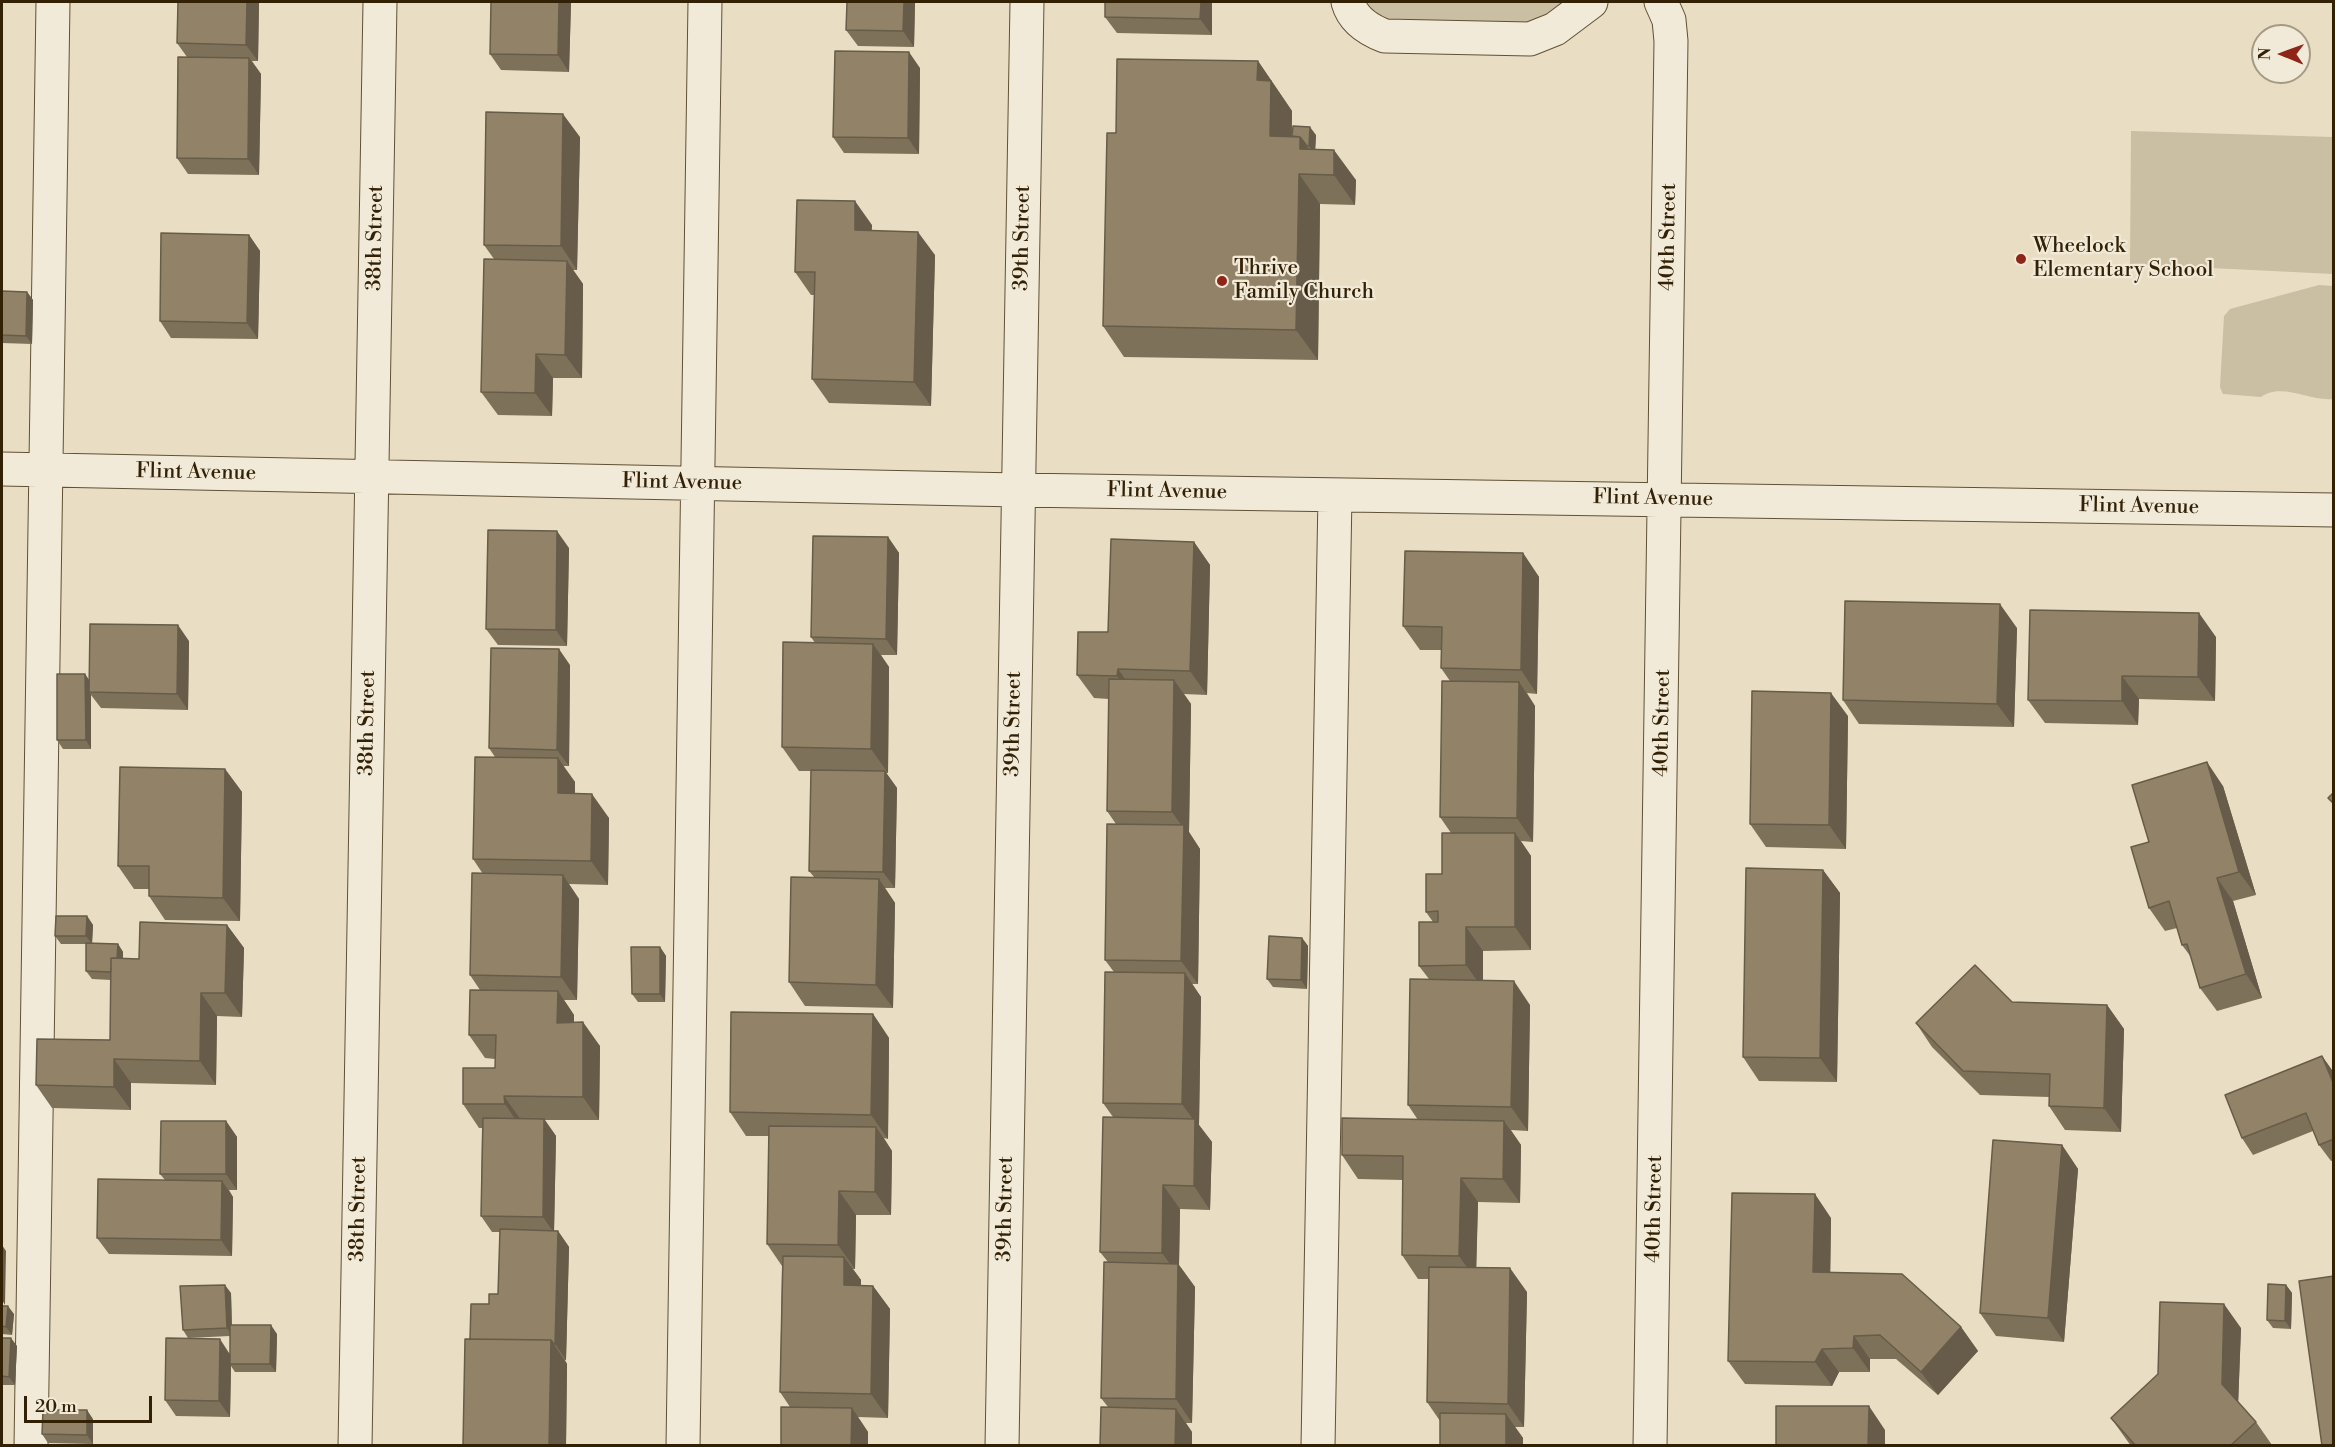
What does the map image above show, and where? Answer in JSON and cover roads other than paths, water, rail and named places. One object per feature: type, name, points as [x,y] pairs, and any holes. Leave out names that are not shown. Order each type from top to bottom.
[{"type":"street","points":[[32,1446],[53,2]]},
{"type":"street","name":"38th Street","points":[[355,1446],[380,2]]},
{"type":"street","points":[[683,1446],[705,2]]},
{"type":"street","name":"39th Street","points":[[1002,1446],[1027,2]]},
{"type":"street","points":[[1348,2],[1350,9],[1368,30],[1385,36],[1530,39],[1555,29],[1591,2]]},
{"type":"street","name":"40th Street","points":[[1650,1446],[1666,500],[1671,41],[1669,20],[1661,2]]},
{"type":"street","name":"Flint Avenue","points":[[2,469],[1018,490],[2334,510]]},
{"type":"street","points":[[1318,1446],[1335,495]]},
{"type":"place","name":"Wheelock Elementary School","points":[[2021,259]]},
{"type":"place","name":"Thrive Family Church","points":[[1222,281]]}]
